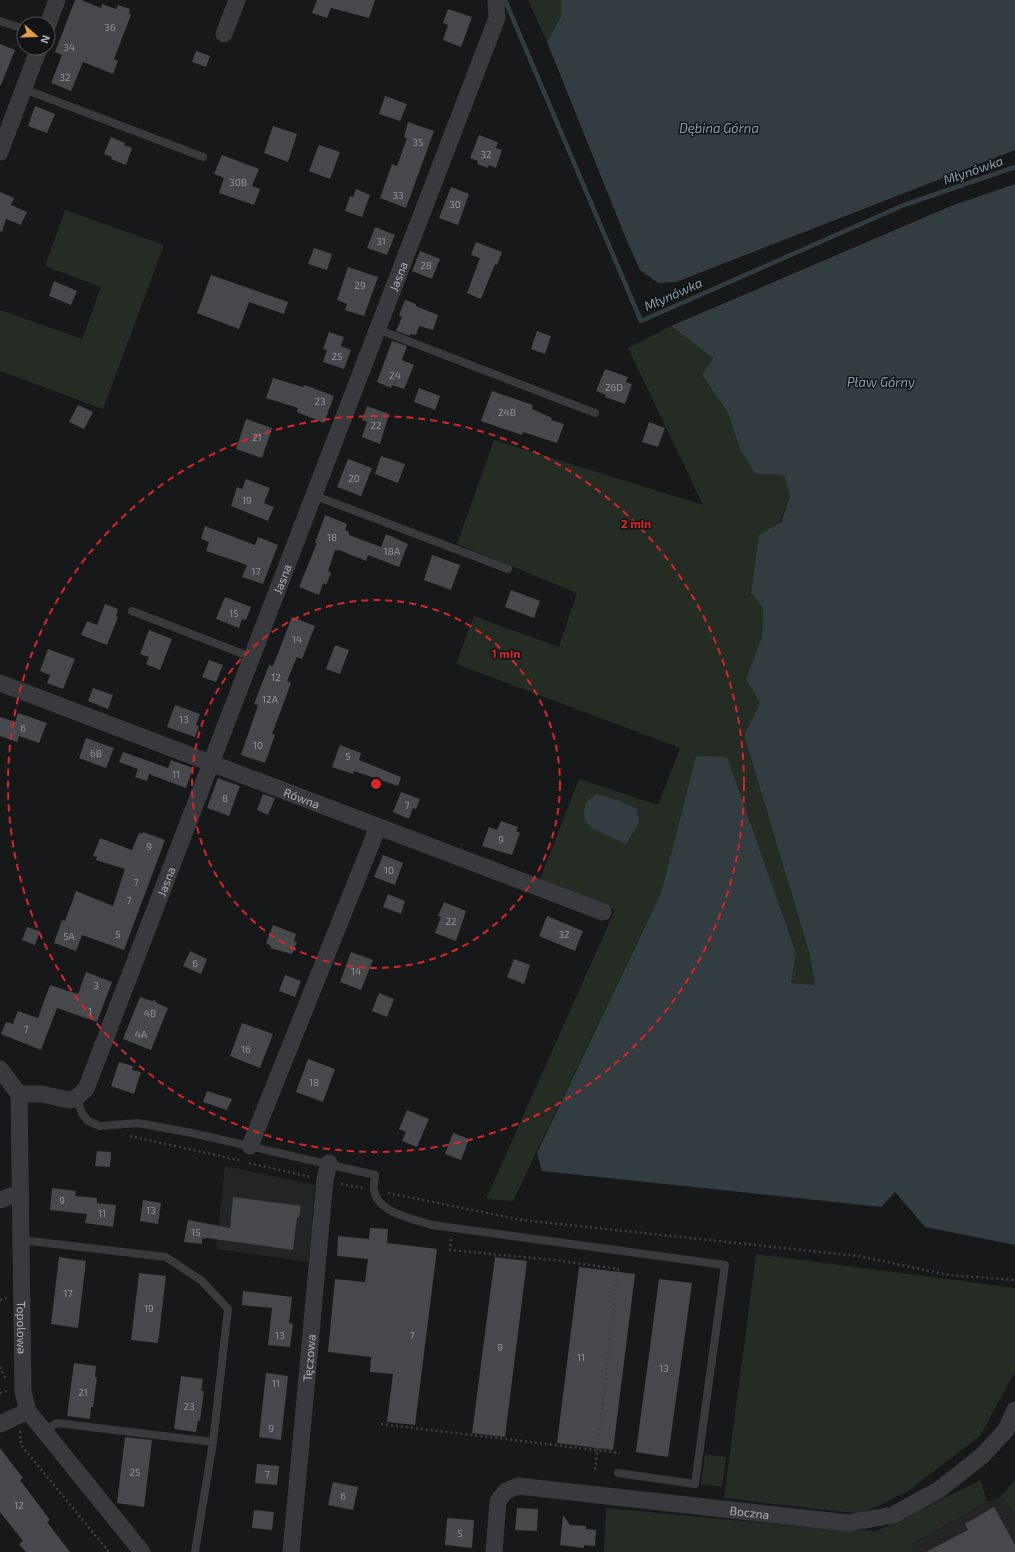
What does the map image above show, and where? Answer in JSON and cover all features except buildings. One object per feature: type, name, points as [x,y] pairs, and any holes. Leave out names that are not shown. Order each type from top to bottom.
[{"type":"street","points":[[51,16],[58,0]]},
{"type":"street","points":[[224,34],[237,0]]},
{"type":"street","name":"Jasna","points":[[76,1098],[86,1090],[120,1003],[210,763],[497,18],[496,0]]},
{"type":"street","points":[[0,152],[36,56]]},
{"type":"street","name":"Równa","points":[[0,683],[378,828],[603,912]]},
{"type":"street","points":[[250,1146],[378,828]]},
{"type":"street","points":[[0,1069],[19,1094],[42,1094],[69,1100],[76,1098]]},
{"type":"street","name":"Topolowa","points":[[19,1094],[23,1392],[28,1411],[142,1552]]},
{"type":"street","name":"Tęczowa","points":[[291,1552],[324,1188],[329,1164]]},
{"type":"street","points":[[0,1200],[20,1193]]},
{"type":"street","name":"Boczna","points":[[494,1552],[498,1501],[506,1491],[518,1486],[848,1523],[893,1515],[940,1489],[983,1455],[1006,1430],[1015,1410]]},
{"type":"street","points":[[0,1424],[28,1411]]},
{"type":"lane","points":[[0,21],[16,27]]},
{"type":"lane","points":[[24,89],[203,157]]},
{"type":"lane","points":[[377,329],[595,413]]},
{"type":"lane","points":[[313,495],[508,569]]},
{"type":"lane","points":[[132,611],[251,657]]},
{"type":"lane","points":[[76,1098],[82,1113],[88,1121],[100,1126],[138,1123],[250,1146],[375,1175],[374,1191],[380,1203],[387,1210],[432,1225],[725,1265],[695,1484],[618,1473]]},
{"type":"lane","points":[[21,1240],[166,1257],[202,1281],[228,1309],[213,1442],[195,1552]]},
{"type":"lane","points":[[44,1431],[57,1423],[213,1442]]},
{"type":"path","points":[[446,1236],[452,1237],[450,1250],[554,1260],[618,1269],[594,1471]]},
{"type":"path","points":[[753,1244],[858,1256],[949,1275],[1015,1280]]},
{"type":"path","points":[[381,1424],[620,1453]]},
{"type":"shaded area","points":[[528,0],[561,0],[561,16],[547,42]]},
{"type":"shaded area","points":[[65,210],[164,245],[103,409],[0,371],[0,310],[82,339],[101,287],[45,266]]},
{"type":"shaded area","points":[[671,326],[713,358],[702,375],[728,413],[740,449],[755,474],[784,475],[790,496],[751,593],[763,608],[762,636],[746,679],[760,703],[744,735],[809,952],[815,985],[791,983],[796,953],[696,756],[661,893],[513,1201],[486,1199],[615,910],[540,879],[579,779],[658,805],[680,748],[456,664],[474,616],[559,647],[577,593],[457,544],[494,440],[703,505],[628,348]]},
{"type":"shaded area","points":[[225,1166],[315,1185],[309,1262],[216,1249]]},
{"type":"shaded area","points":[[756,1254],[1015,1288],[1015,1372],[980,1436],[908,1491],[862,1514],[724,1498]]},
{"type":"shaded area","points":[[705,1454],[726,1457],[722,1487],[701,1484]]},
{"type":"shaded area","points":[[981,1480],[987,1502],[912,1544],[913,1552],[604,1552],[606,1508],[816,1528],[877,1531]]},
{"type":"shaded area","points":[[1015,1480],[1015,1515],[1001,1496]]},
{"type":"shaded area","points":[[1001,1496],[1015,1515],[1015,1552],[913,1552],[911,1545],[987,1502]]},
{"type":"water","name":"Dębina Górna","points":[[561,0],[1015,0],[1015,150],[676,282],[658,283],[640,270],[547,42],[561,16]]},
{"type":"water","name":"Pław Górny","points":[[1015,184],[1015,1245],[925,1227],[895,1192],[881,1207],[542,1171],[537,1153],[661,893],[696,756],[727,757],[796,953],[791,983],[815,985],[809,952],[744,735],[760,703],[746,679],[762,636],[763,608],[751,593],[759,535],[781,522],[790,496],[784,475],[755,474],[740,449],[728,413],[702,375],[713,358],[671,326],[951,206]]},
{"type":"water","points":[[597,794],[617,800],[637,809],[639,823],[626,844],[593,829],[585,821],[585,805]]},
{"type":"waterway","name":"Młynówka","points":[[505,0],[641,321],[904,205],[1015,167]]}]
